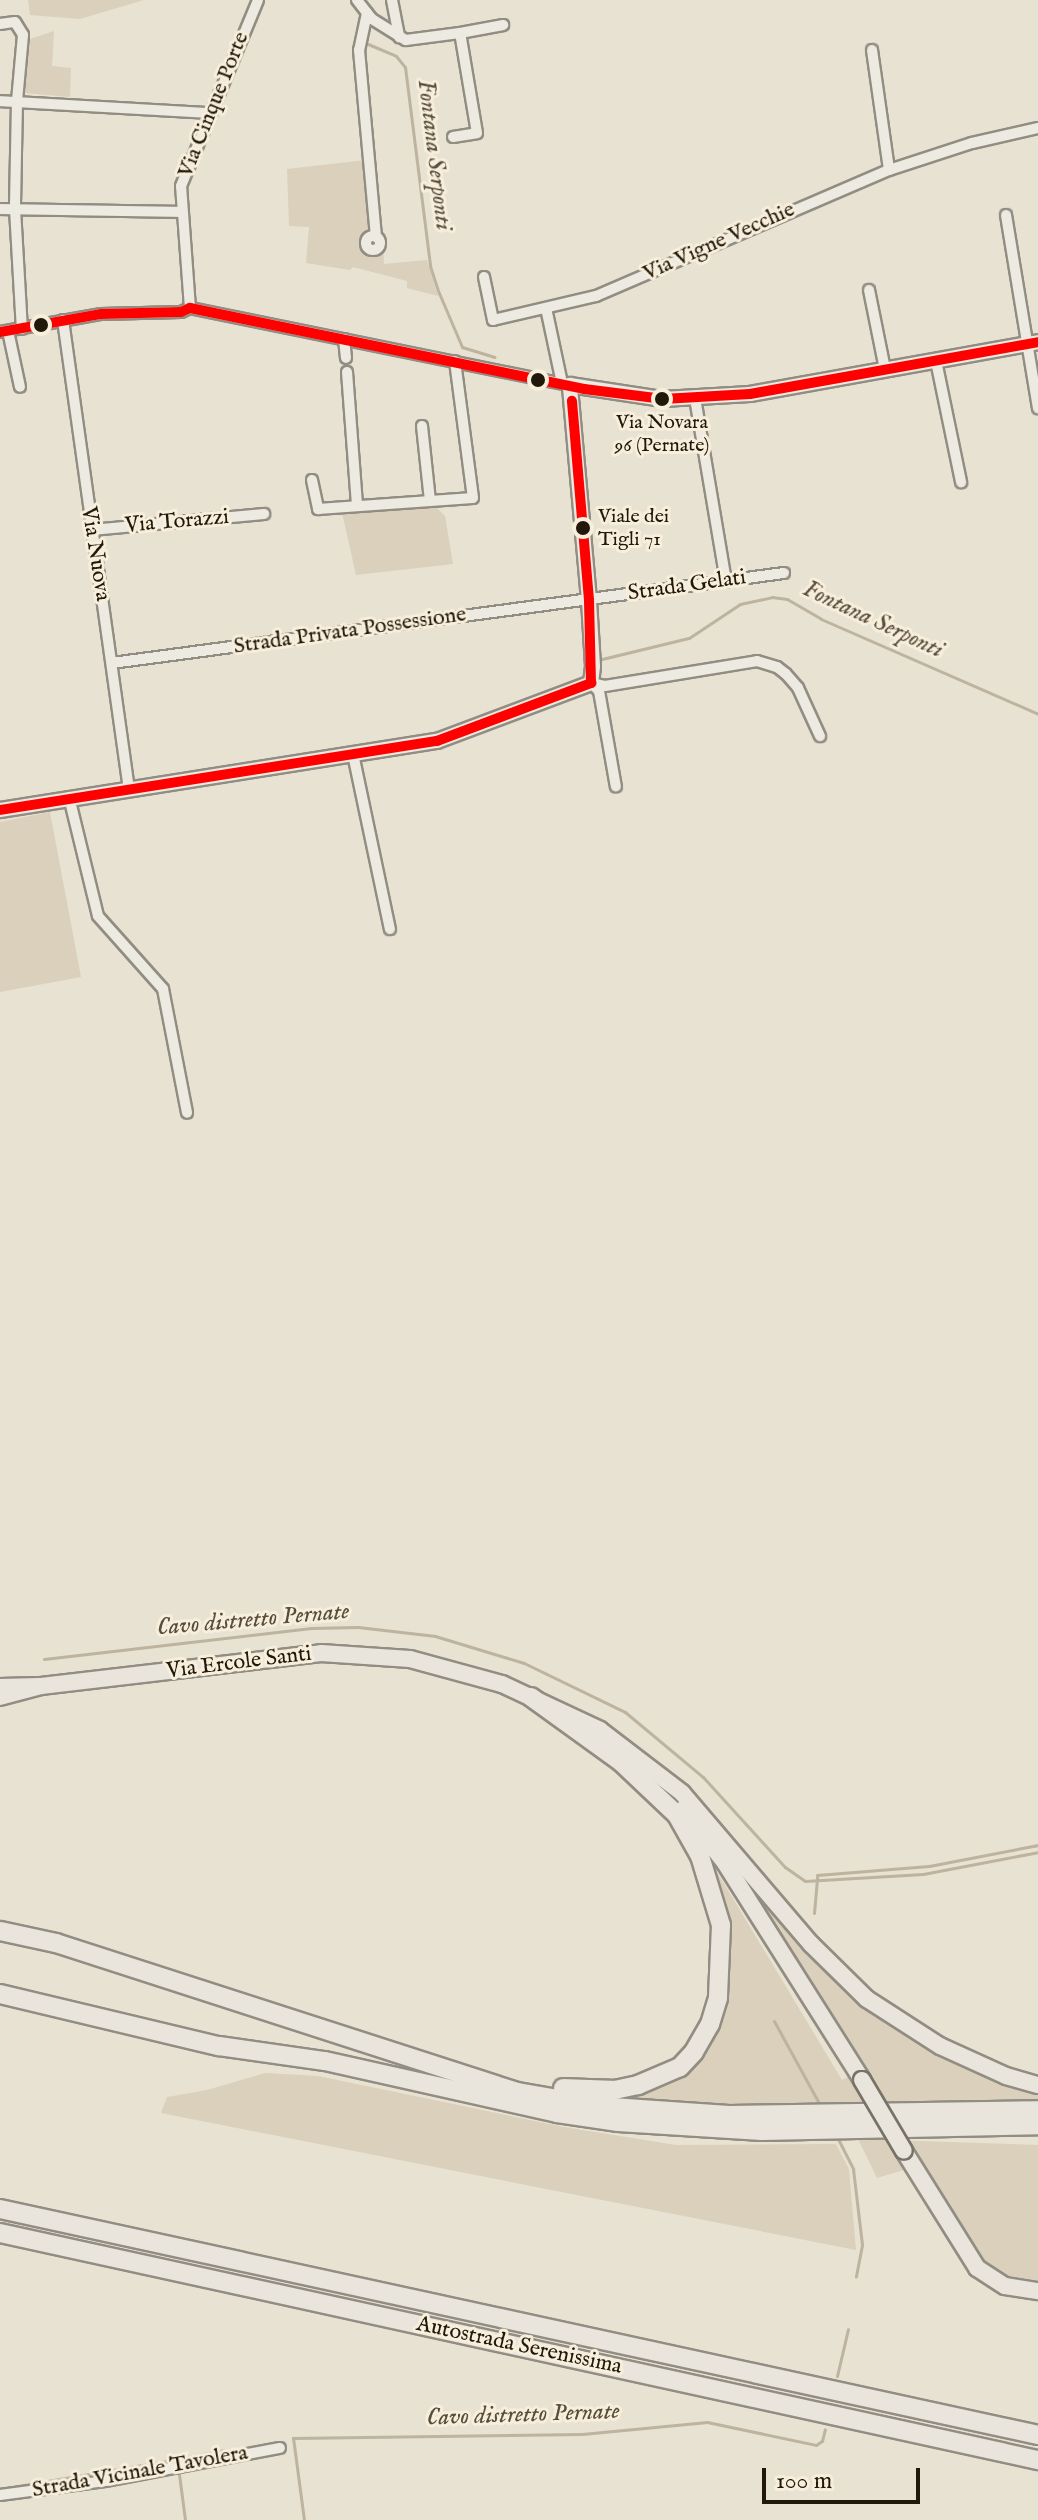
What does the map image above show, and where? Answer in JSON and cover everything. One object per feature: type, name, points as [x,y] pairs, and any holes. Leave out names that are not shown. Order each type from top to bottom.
[{"type":"highway","points":[[435,2067],[586,2091],[638,2085],[680,2067],[694,2052],[710,2024],[718,1998],[721,1925],[700,1856],[677,1815],[621,1762],[531,1697]]},
{"type":"highway","points":[[0,1931],[56,1943],[518,2092],[597,2106],[908,2128],[964,2135],[1038,2134]]},
{"type":"highway","points":[[0,1994],[206,2043],[325,2061],[557,2113],[693,2129],[1038,2110]]},
{"type":"highway","points":[[908,2128],[1038,2125]]},
{"type":"highway","name":"Autostrada Serenissima","points":[[0,2209],[1038,2435]]},
{"type":"highway","name":"Autostrada Serenissima","points":[[0,2233],[1038,2460]]},
{"type":"main road","points":[[0,810],[129,787],[437,741],[591,683],[589,600],[572,385],[640,398],[750,394],[1032,343]]},
{"type":"main road","name":"Via Ercole Santi","points":[[0,1687],[41,1686],[321,1653],[379,1655],[437,1665],[470,1673],[531,1697]]},
{"type":"main road","name":"Via Ercole Santi","points":[[0,1697],[41,1686]]},
{"type":"main road","points":[[531,1697],[622,1752],[680,1805],[725,1863],[977,2268],[1005,2286],[1038,2291]]},
{"type":"main road","points":[[531,1697],[600,1730],[682,1793],[811,1944],[867,1999],[940,2046],[1006,2076],[1038,2085]]},
{"type":"street","name":"Via Cinque Porte","points":[[190,308],[181,186],[258,0]]},
{"type":"street","points":[[357,0],[367,13],[399,37],[413,40],[503,25]]},
{"type":"street","points":[[392,0],[399,37]]},
{"type":"street","points":[[367,13],[359,50],[376,237]]},
{"type":"street","points":[[0,24],[15,22],[23,35],[17,101],[15,209],[22,329]]},
{"type":"street","points":[[453,137],[477,133],[460,33]]},
{"type":"street","points":[[872,50],[889,170]]},
{"type":"street","points":[[0,101],[210,113]]},
{"type":"street","name":"Via Vigne Vecchie","points":[[484,277],[493,320],[596,296],[889,170],[972,143],[1038,128]]},
{"type":"street","points":[[0,209],[181,212]]},
{"type":"street","points":[[1006,215],[1032,343],[1038,408]]},
{"type":"street","points":[[869,290],[885,369]]},
{"type":"street","points":[[20,387],[4,331],[63,320],[190,308],[572,385]]},
{"type":"street","points":[[546,308],[572,385]]},
{"type":"street","name":"Via Nuova","points":[[63,320],[129,787]]},
{"type":"street","points":[[344,339],[346,358]]},
{"type":"street","points":[[312,480],[318,509],[473,498],[455,361]]},
{"type":"street","points":[[936,361],[961,482]]},
{"type":"street","points":[[347,372],[357,506]]},
{"type":"street","points":[[695,398],[726,581]]},
{"type":"street","points":[[422,426],[430,501]]},
{"type":"street","name":"Via Torazzi","points":[[91,530],[264,514]]},
{"type":"street","name":"Strada Gelati","points":[[589,600],[784,573]]},
{"type":"street","name":"Strada Privata Possessione","points":[[112,663],[589,600]]},
{"type":"street","points":[[591,683],[605,686],[757,661],[777,667],[793,682],[820,736]]},
{"type":"street","points":[[591,683],[599,691],[616,787]]},
{"type":"street","points":[[353,754],[390,929]]},
{"type":"street","points":[[69,797],[98,916],[163,989],[187,1113]]},
{"type":"street","name":"Strada Vicinale Tavolera","points":[[0,2495],[280,2448]]},
{"type":"shaded area","points":[[28,0],[144,0],[80,19],[30,15]]},
{"type":"shaded area","points":[[54,31],[52,66],[71,68],[70,97],[25,93],[30,39]]},
{"type":"shaded area","points":[[366,160],[373,232],[361,237],[361,247],[375,257],[383,244],[384,264],[427,260],[438,296],[407,288],[407,281],[353,267],[350,270],[306,263],[309,227],[289,226],[287,169]]},
{"type":"shaded area","points":[[430,501],[445,516],[453,564],[356,575],[341,508]]},
{"type":"shaded area","points":[[50,812],[81,977],[0,992],[0,822]]},
{"type":"shaded area","points":[[705,1852],[842,2080],[865,2069],[754,1892],[817,1963],[898,2030],[954,2061],[1038,2092],[1038,2101],[722,2105],[627,2099],[678,2079],[705,2051],[725,2008],[730,1959],[725,1913]]},
{"type":"shaded area","points":[[265,2073],[318,2076],[564,2127],[676,2145],[836,2144],[849,2169],[856,2250],[161,2113],[167,2097],[207,2090]]},
{"type":"shaded area","points":[[858,2139],[1038,2145],[1038,2281],[999,2274],[975,2255],[924,2164],[877,2178]]},
{"type":"waterway","name":"Fontana Serponti","points":[[368,44],[396,56],[405,67],[430,266],[439,293],[462,347],[494,357]]},
{"type":"waterway","name":"Fontana Serponti","points":[[602,659],[689,638],[740,604],[772,597],[787,599],[821,619],[1038,714]]},
{"type":"waterway","name":"Cavo distretto Pernate","points":[[44,1659],[311,1628],[358,1627],[435,1636],[524,1663],[625,1712],[703,1777],[785,1867],[805,1881],[923,1874],[1038,1852]]},
{"type":"waterway","name":"Cavo distretto Pernate","points":[[814,1913],[817,1875],[929,1866],[1038,1845]]},
{"type":"waterway","name":"Cavo distretto Pernate","points":[[774,2021],[820,2105]]},
{"type":"waterway","name":"Cavo distretto Pernate","points":[[837,2137],[853,2169],[862,2245],[856,2276]]},
{"type":"waterway","name":"Cavo distretto Pernate","points":[[837,2376],[848,2329]]},
{"type":"waterway","name":"Cavo distretto Pernate","points":[[304,2520],[293,2438],[582,2434],[707,2422],[816,2445],[822,2441],[825,2429]]},
{"type":"waterway","name":"Cavo distretto Pernate","points":[[177,2459],[224,2450]]},
{"type":"waterway","name":"Cavo distretto Pernate","points":[[0,2489],[177,2459],[185,2520]]},
{"type":"transit line","points":[[0,332],[101,314],[181,312],[190,308],[584,389],[663,399],[750,394],[1038,342]]},
{"type":"transit line","points":[[0,810],[437,741],[591,683],[589,600],[572,401]]},
{"type":"place","name":"Via Novara 96 (Pernate)","points":[[662,399]]},
{"type":"place","name":"Viale dei Tigli 71","points":[[583,528]]}]
